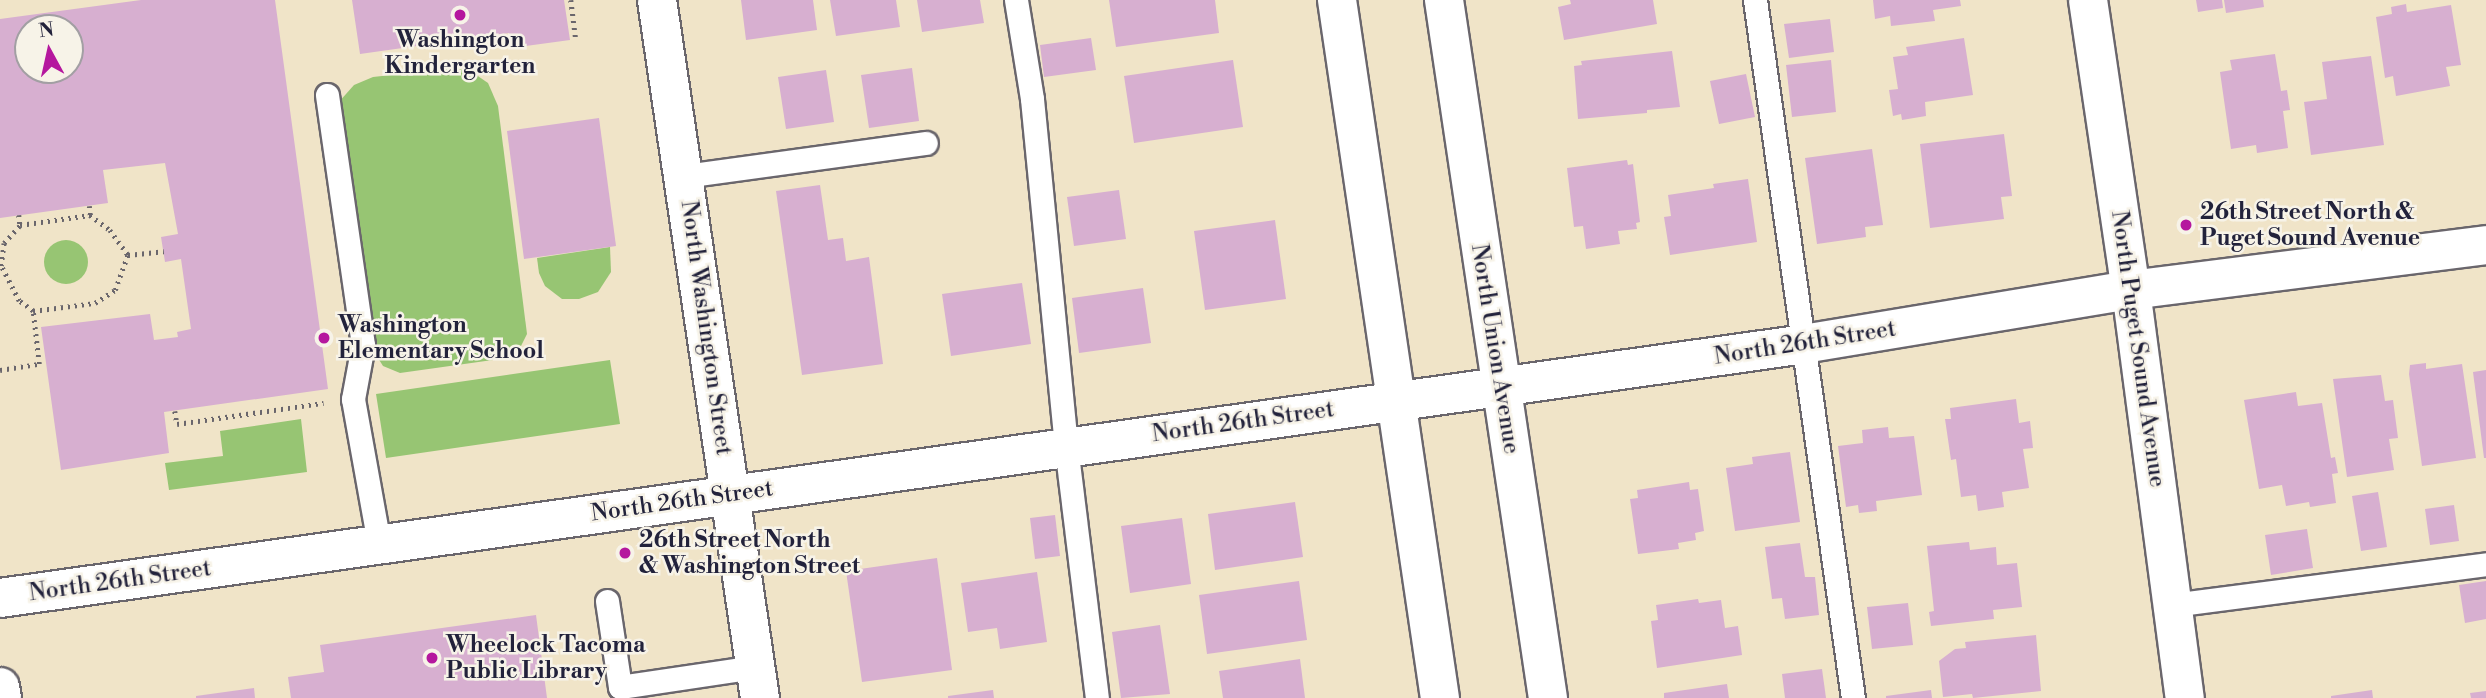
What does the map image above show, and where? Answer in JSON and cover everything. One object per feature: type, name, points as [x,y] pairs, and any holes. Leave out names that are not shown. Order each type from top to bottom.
[{"type":"street","name":"North Washington Street","points":[[657,0],[758,683]]},
{"type":"street","points":[[1337,0],[1440,698]]},
{"type":"street","name":"North Union Avenue","points":[[1444,0],[1548,698]]},
{"type":"street","name":"North Puget Sound Avenue","points":[[2088,0],[2131,290],[2185,698]]},
{"type":"street","name":"North 26th Street","points":[[0,598],[1804,344],[2131,290],[2486,245]]},
{"type":"street","points":[[0,687],[2,698]]},
{"type":"lane","points":[[1016,0],[1032,99],[1066,446],[1097,698]]},
{"type":"lane","points":[[1755,0],[1853,698]]},
{"type":"lane","points":[[327,94],[363,345],[353,399],[379,544]]},
{"type":"lane","points":[[684,176],[926,143]]},
{"type":"lane","points":[[2172,605],[2486,564]]},
{"type":"lane","points":[[607,601],[621,693],[758,683]]},
{"type":"path","points":[[571,0],[576,40]]},
{"type":"path","points":[[89,206],[90,215]]},
{"type":"path","points":[[19,215],[20,225]]},
{"type":"path","points":[[90,215],[110,230],[128,254],[115,290],[95,303],[33,311],[19,301],[1,266],[4,243],[20,225],[90,215]]},
{"type":"path","points":[[128,254],[164,251]]},
{"type":"path","points":[[0,370],[39,364],[33,311]]},
{"type":"path","points":[[175,411],[177,424],[353,399]]},
{"type":"green space","points":[[454,68],[472,72],[488,83],[498,106],[527,334],[521,346],[507,358],[400,373],[383,366],[371,347],[338,103],[354,85],[373,77]]},
{"type":"green space","points":[[66,240],[81,247],[88,262],[81,277],[66,284],[51,277],[44,262],[51,247]]},
{"type":"green space","points":[[610,247],[611,272],[598,292],[579,299],[562,299],[545,286],[539,273],[537,258]]},
{"type":"green space","points":[[610,360],[620,424],[386,458],[376,394]]},
{"type":"green space","points":[[301,419],[307,472],[169,490],[165,463],[223,456],[220,431]]},
{"type":"building","points":[[141,0],[275,0],[328,389],[164,412],[169,453],[61,470],[41,327],[150,314],[154,340],[178,337],[177,332],[191,329],[181,259],[165,262],[161,237],[178,234],[165,163],[103,170],[108,203],[0,218],[0,19],[14,17],[14,84],[84,84],[84,14],[37,14]]},
{"type":"building","name":"Washington Kindergarten","points":[[352,0],[564,0],[570,40],[511,48],[509,33],[360,54]]},
{"type":"building","points":[[741,0],[813,0],[817,30],[746,40]]},
{"type":"building","points":[[830,0],[896,0],[900,27],[836,36]]},
{"type":"building","points":[[917,0],[980,0],[984,23],[922,32]]},
{"type":"building","points":[[1109,0],[1215,0],[1219,33],[1116,47]]},
{"type":"building","points":[[1570,0],[1653,0],[1657,24],[1564,40],[1558,7],[1571,4]]},
{"type":"building","points":[[1873,0],[1960,0],[1961,6],[1933,10],[1935,21],[1891,26],[1890,16],[1875,19]]},
{"type":"building","points":[[2196,0],[2222,0],[2223,8],[2198,12]]},
{"type":"building","points":[[2224,0],[2263,0],[2264,7],[2226,13]]},
{"type":"building","points":[[2406,4],[2407,12],[2451,5],[2461,65],[2446,67],[2450,86],[2396,96],[2393,76],[2385,78],[2376,17],[2392,14],[2391,7]]},
{"type":"building","points":[[1830,19],[1834,52],[1789,58],[1784,24]]},
{"type":"building","points":[[1091,38],[1096,70],[1044,77],[1040,45]]},
{"type":"building","points":[[1964,38],[1973,95],[1925,102],[1926,116],[1902,120],[1901,114],[1893,116],[1889,90],[1898,89],[1893,57],[1908,55],[1906,47]]},
{"type":"building","points":[[1672,51],[1680,107],[1647,110],[1647,113],[1578,119],[1574,66],[1582,65],[1581,61]]},
{"type":"building","points":[[2275,54],[2281,91],[2287,90],[2290,110],[2283,111],[2288,148],[2257,153],[2256,145],[2231,149],[2220,72],[2232,70],[2230,60]]},
{"type":"building","points":[[2371,56],[2384,145],[2311,155],[2304,102],[2327,99],[2322,62]]},
{"type":"building","points":[[1233,60],[1243,127],[1134,143],[1124,76]]},
{"type":"building","points":[[1831,60],[1836,112],[1792,117],[1786,65]]},
{"type":"building","points":[[912,68],[919,121],[869,128],[861,75]]},
{"type":"building","points":[[826,70],[834,122],[786,129],[778,77]]},
{"type":"building","points":[[1746,74],[1755,117],[1719,124],[1710,81]]},
{"type":"building","points":[[599,118],[616,246],[524,259],[507,131]]},
{"type":"building","points":[[2004,134],[2012,196],[2001,197],[2004,219],[1930,228],[1920,144]]},
{"type":"building","points":[[1872,149],[1883,225],[1865,227],[1866,237],[1817,244],[1805,158]]},
{"type":"building","points":[[1627,160],[1628,165],[1633,164],[1640,222],[1636,223],[1637,229],[1618,231],[1620,244],[1586,249],[1583,226],[1574,227],[1567,168]]},
{"type":"building","points":[[1748,179],[1757,242],[1670,255],[1664,217],[1671,216],[1668,195],[1714,188],[1713,184]]},
{"type":"building","points":[[820,185],[828,240],[843,238],[846,261],[869,257],[883,364],[802,375],[776,191]]},
{"type":"building","points":[[1119,190],[1126,239],[1074,246],[1067,197]]},
{"type":"building","points":[[1275,220],[1286,299],[1205,310],[1194,231]]},
{"type":"building","points":[[1022,283],[1031,344],[951,356],[942,294]]},
{"type":"building","points":[[1143,288],[1151,343],[1079,353],[1072,298]]},
{"type":"building","points":[[2426,363],[2426,369],[2462,364],[2476,458],[2422,466],[2409,374],[2410,365]]},
{"type":"building","points":[[2486,370],[2486,458],[2484,458],[2473,372]]},
{"type":"building","points":[[2381,375],[2385,401],[2393,400],[2398,438],[2389,439],[2394,470],[2347,477],[2333,379]]},
{"type":"building","points":[[2296,392],[2298,406],[2322,403],[2331,458],[2335,457],[2338,473],[2332,474],[2336,503],[2310,507],[2309,502],[2286,506],[2282,485],[2259,489],[2244,400]]},
{"type":"building","points":[[2016,399],[2019,423],[2030,421],[2033,448],[2023,449],[2029,488],[2002,492],[2004,507],[1978,511],[1976,495],[1961,497],[1956,459],[1951,460],[1945,419],[1951,419],[1950,408]]},
{"type":"building","points":[[1888,427],[1889,438],[1914,436],[1922,495],[1876,501],[1877,511],[1859,513],[1858,505],[1846,507],[1838,446],[1863,443],[1862,430]]},
{"type":"building","points":[[1790,452],[1800,522],[1735,531],[1726,468],[1753,464],[1752,457]]},
{"type":"building","points":[[1689,482],[1690,490],[1698,489],[1704,531],[1695,533],[1696,540],[1678,543],[1679,549],[1638,554],[1630,499],[1638,498],[1637,490]]},
{"type":"building","points":[[2378,492],[2387,547],[2361,551],[2352,496]]},
{"type":"building","points":[[1295,502],[1303,557],[1215,570],[1208,514]]},
{"type":"building","points":[[2454,505],[2459,541],[2430,545],[2425,509]]},
{"type":"building","points":[[1055,515],[1060,556],[1035,559],[1030,518]]},
{"type":"building","points":[[1182,518],[1191,584],[1130,593],[1121,526]]},
{"type":"building","points":[[2307,529],[2313,568],[2271,575],[2265,535]]},
{"type":"building","points":[[1969,542],[1970,550],[1996,547],[1997,565],[2017,563],[2022,607],[1993,610],[1994,619],[1931,626],[1929,612],[1934,611],[1927,546]]},
{"type":"building","points":[[1800,543],[1805,577],[1815,577],[1819,615],[1785,619],[1782,598],[1772,599],[1765,547]]},
{"type":"building","points":[[937,558],[952,670],[862,682],[846,571]]},
{"type":"building","points":[[1037,572],[1047,642],[1000,649],[997,628],[968,632],[961,583]]},
{"type":"building","points":[[1299,581],[1307,640],[1207,654],[1199,595]]},
{"type":"building","points":[[2486,581],[2486,619],[2465,623],[2459,585]]},
{"type":"building","points":[[1698,599],[1699,603],[1721,600],[1725,628],[1738,626],[1742,655],[1657,668],[1651,621],[1658,620],[1656,605]]},
{"type":"building","points":[[1908,603],[1913,645],[1872,649],[1867,607]]},
{"type":"building","name":"Wheelock Tacoma Public Library","points":[[536,615],[547,698],[291,698],[288,677],[324,672],[320,645]]},
{"type":"building","points":[[1160,625],[1170,694],[1121,698],[1112,632]]},
{"type":"building","points":[[2036,635],[2041,691],[1973,698],[1972,694],[1943,697],[1939,661],[1955,649],[1966,648],[1965,642]]},
{"type":"building","points":[[1300,659],[1305,698],[1223,698],[1219,671]]},
{"type":"building","points":[[1822,669],[1826,698],[1785,698],[1782,674]]},
{"type":"building","points":[[1727,684],[1729,698],[1664,698],[1664,693]]},
{"type":"building","points":[[254,688],[255,698],[196,698],[196,696]]},
{"type":"building","points":[[993,690],[994,698],[948,698],[948,696]]},
{"type":"building","points":[[1931,690],[1932,698],[1886,698],[1886,696]]},
{"type":"building","points":[[2372,690],[2373,698],[2331,698],[2331,696]]},
{"type":"building","points":[[2486,691],[2486,698],[2471,698],[2470,693]]},
{"type":"place","name":"Washington Kindergarten","points":[[460,15]]},
{"type":"place","name":"26th Street North & Puget Sound Avenue","points":[[2186,225]]},
{"type":"place","name":"Washington Elementary School","points":[[324,338]]},
{"type":"place","name":"26th Street North & Washington Street","points":[[625,553]]},
{"type":"place","name":"Wheelock Tacoma Public Library","points":[[432,658]]}]
